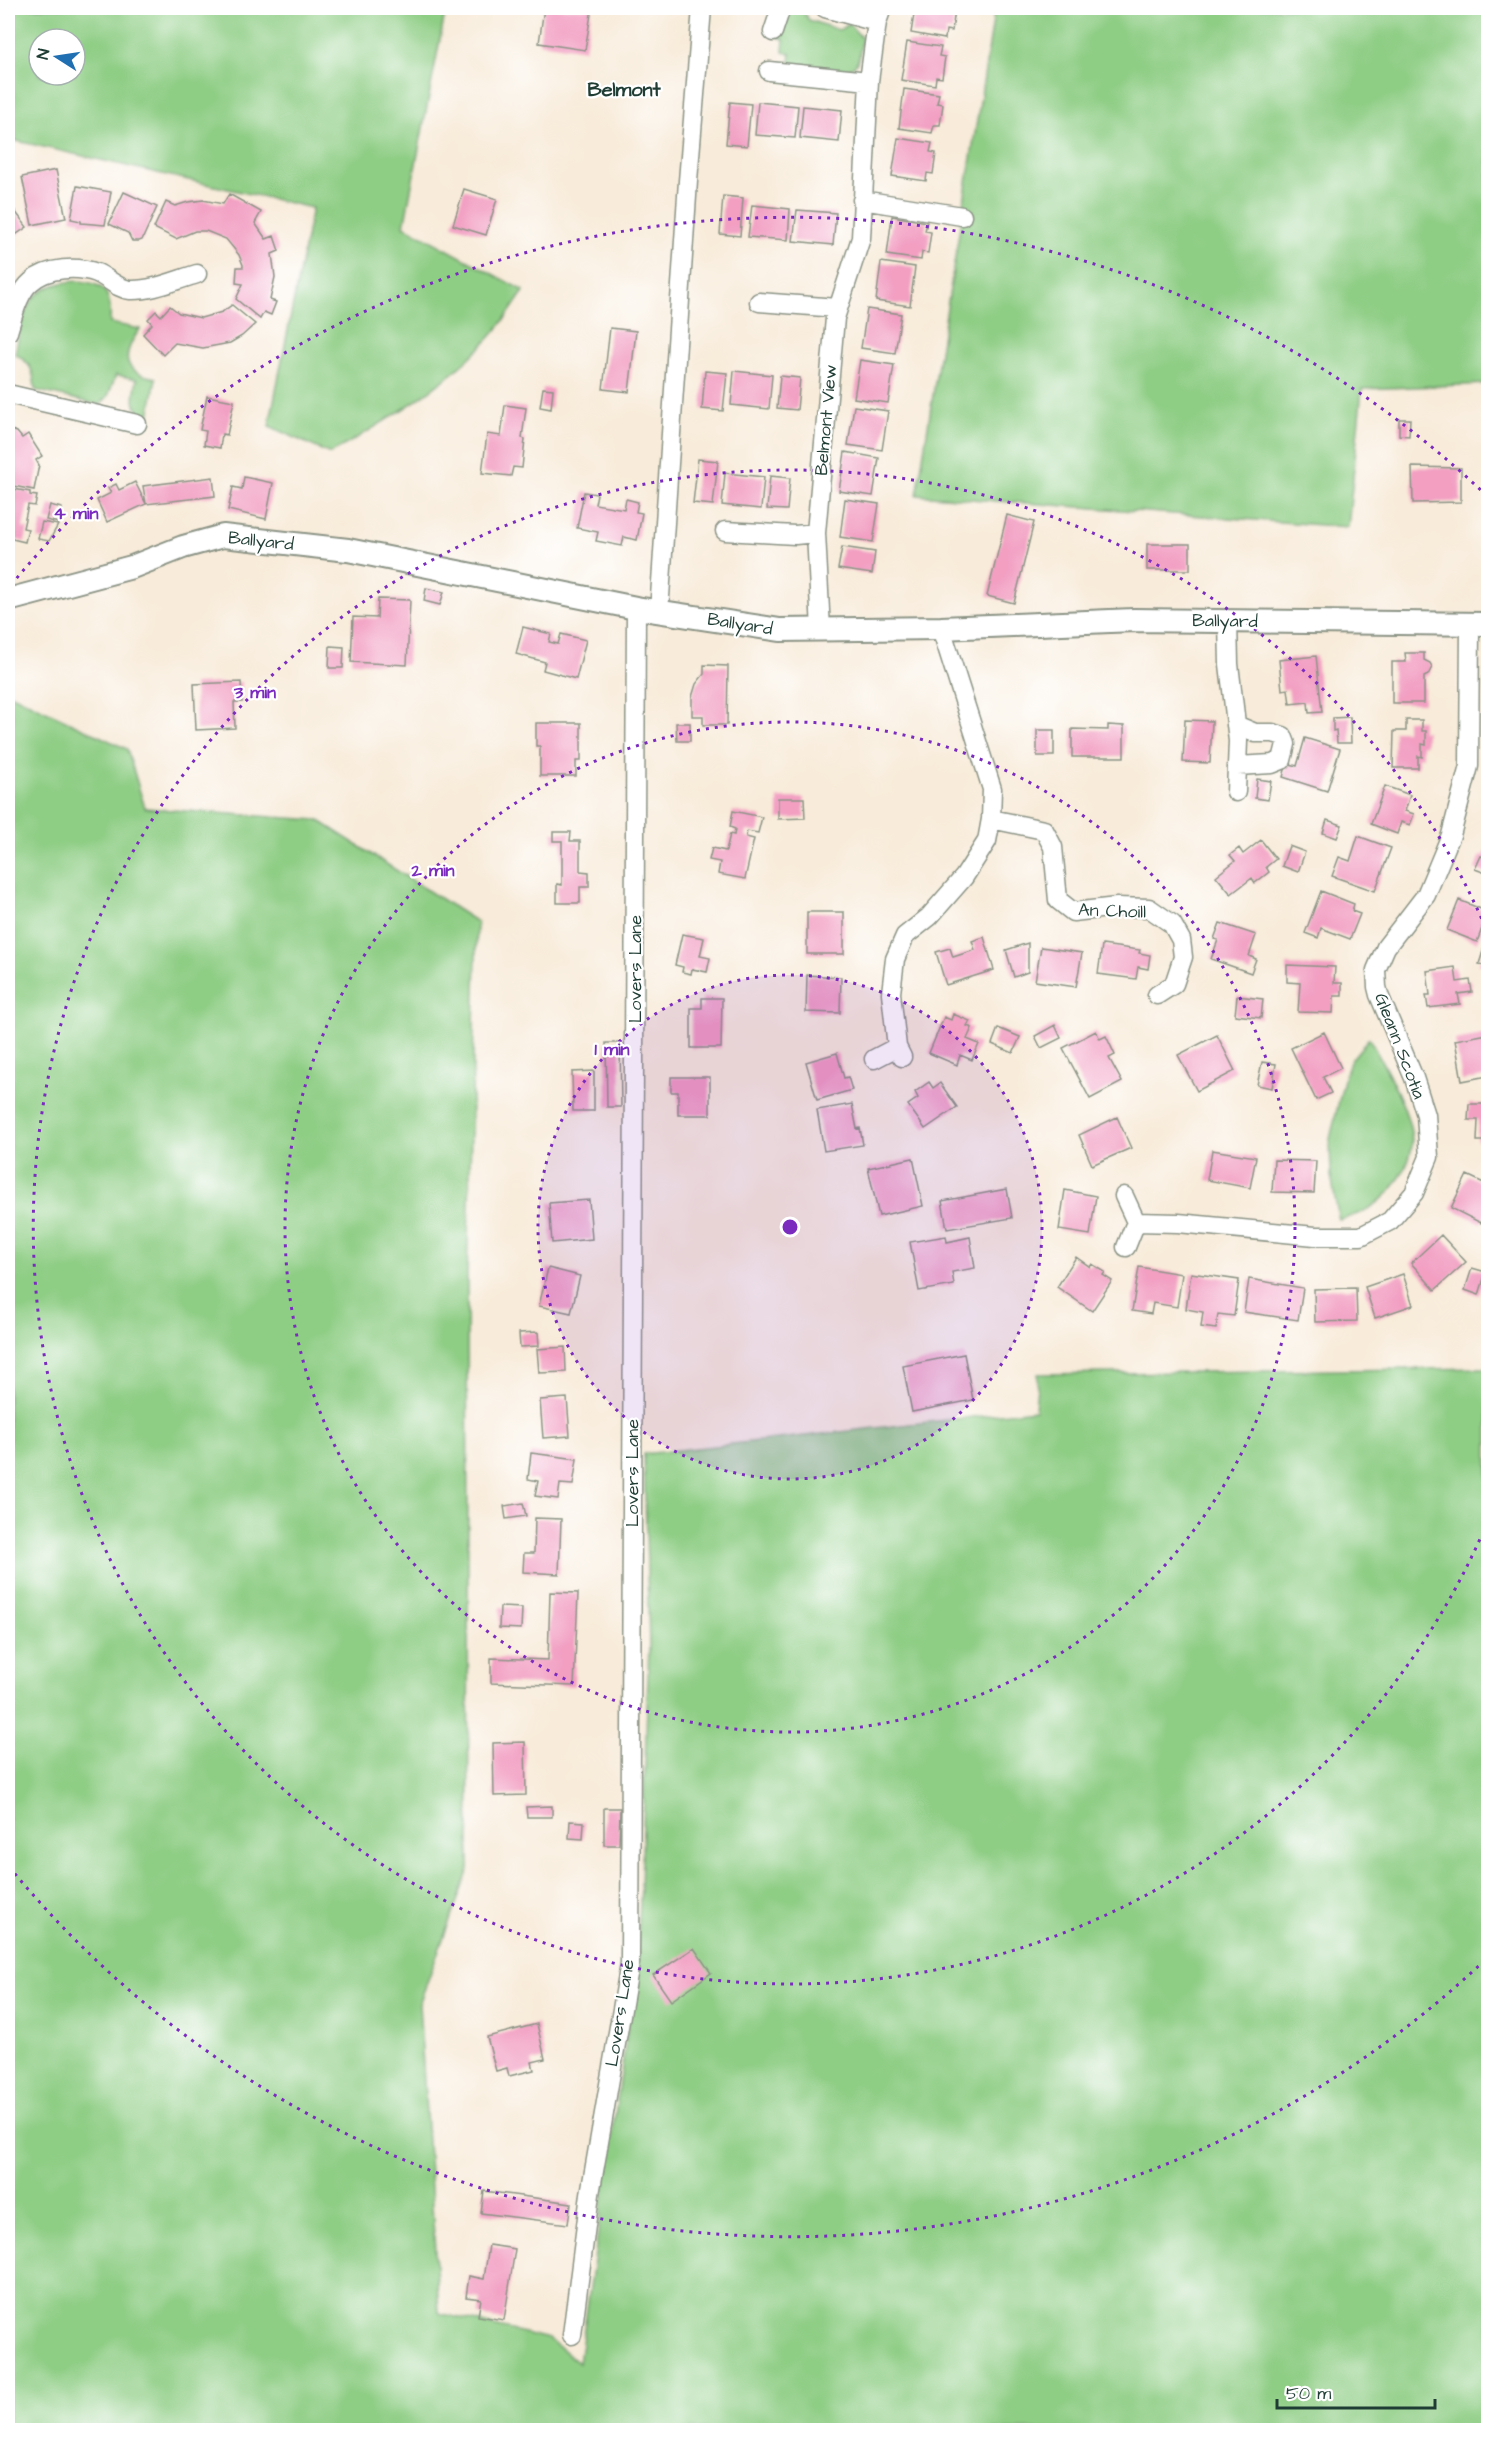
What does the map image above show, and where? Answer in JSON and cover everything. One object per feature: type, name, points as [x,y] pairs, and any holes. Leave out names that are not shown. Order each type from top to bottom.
[{"type":"street","points":[[659,612],[687,193],[702,8]]},
{"type":"street","points":[[773,32],[781,8]]},
{"type":"street","name":"Belmont View","points":[[821,630],[816,533],[835,318],[861,238],[869,81],[880,15],[825,8]]},
{"type":"street","points":[[769,71],[869,81]]},
{"type":"street","points":[[862,200],[962,216]]},
{"type":"street","points":[[8,332],[17,305],[31,282],[51,271],[79,269],[97,273],[128,290],[150,288],[197,274]]},
{"type":"street","points":[[759,302],[837,308]]},
{"type":"street","points":[[8,394],[137,424]]},
{"type":"street","points":[[725,531],[795,536],[816,533]]},
{"type":"street","name":"Ballyard","points":[[8,600],[132,567],[183,547],[223,536],[348,550],[636,608],[780,630],[942,628],[1134,620],[1479,624]]},
{"type":"street","name":"Lovers Lane","points":[[572,2334],[590,2194],[630,1963],[636,608]]},
{"type":"street","points":[[1228,621],[1229,664],[1236,725],[1236,792]]},
{"type":"street","name":"Gleann Scotia","points":[[1136,1222],[1178,1223],[1315,1236],[1361,1236],[1390,1221],[1414,1193],[1429,1157],[1426,1115],[1414,1078],[1379,995],[1376,970],[1386,947],[1426,895],[1454,824],[1469,766],[1479,624]]},
{"type":"street","points":[[874,1059],[899,1052],[891,993],[895,959],[905,936],[929,917],[964,877],[987,841],[991,819],[992,789],[942,628]]},
{"type":"street","points":[[1236,725],[1255,733],[1279,734],[1283,736],[1286,744],[1282,760],[1272,764],[1237,766]]},
{"type":"street","name":"An Choill","points":[[991,819],[1044,830],[1053,847],[1058,900],[1073,912],[1117,907],[1149,908],[1172,924],[1181,940],[1183,957],[1174,984],[1157,995]]},
{"type":"street","points":[[1124,1196],[1136,1222],[1126,1246]]},
{"type":"green space","points":[[8,8],[446,8],[404,226],[524,291],[497,329],[440,383],[419,399],[330,454],[269,426],[312,208],[8,139]]},
{"type":"green space","points":[[995,8],[1488,8],[1488,384],[1362,389],[1348,527],[917,495]]},
{"type":"green space","points":[[791,9],[802,10],[809,20],[839,30],[849,24],[862,38],[860,55],[855,65],[842,70],[833,70],[790,63],[791,54],[783,52],[784,39],[777,37],[785,16]]},
{"type":"green space","points":[[76,281],[101,287],[110,305],[110,323],[140,329],[130,346],[128,361],[136,371],[156,378],[149,417],[138,410],[134,402],[137,379],[116,375],[108,396],[100,405],[35,390],[31,368],[25,360],[15,354],[21,325],[30,303],[47,288]]},
{"type":"green space","points":[[8,693],[127,749],[145,808],[318,820],[477,922],[467,1275],[469,1869],[419,2004],[439,2313],[549,2339],[579,2363],[636,1971],[649,1645],[644,1454],[1035,1410],[1038,1374],[1488,1368],[1488,2430],[8,2430]]},
{"type":"green space","points":[[1369,1038],[1402,1102],[1410,1129],[1411,1152],[1402,1173],[1385,1197],[1356,1215],[1339,1220],[1331,1176],[1330,1139],[1345,1075],[1351,1060]]},
{"type":"building","points":[[544,8],[592,8],[585,50],[539,43]]},
{"type":"building","points":[[915,8],[955,10],[952,31],[946,30],[945,39],[911,33]]},
{"type":"building","points":[[907,42],[941,47],[939,56],[945,57],[942,78],[936,77],[935,85],[901,80]]},
{"type":"building","points":[[904,89],[939,94],[937,103],[943,104],[940,125],[934,125],[932,133],[899,128]]},
{"type":"building","points":[[730,102],[751,104],[747,146],[726,144]]},
{"type":"building","points":[[758,102],[798,106],[795,138],[755,135]]},
{"type":"building","points":[[803,106],[842,110],[839,142],[800,138]]},
{"type":"building","points":[[898,138],[932,143],[930,152],[936,153],[933,174],[927,173],[926,181],[892,176]]},
{"type":"building","points":[[56,170],[66,218],[32,225],[22,177]]},
{"type":"building","points":[[77,186],[111,192],[105,225],[81,223],[81,221],[71,219]]},
{"type":"building","points":[[464,189],[497,199],[486,235],[453,225]]},
{"type":"building","points":[[124,192],[157,207],[142,240],[132,241],[128,233],[109,224]]},
{"type":"building","points":[[229,194],[261,212],[255,223],[266,239],[274,236],[279,251],[272,254],[275,277],[270,300],[276,302],[271,315],[264,312],[260,319],[236,299],[243,284],[236,283],[237,267],[243,267],[243,265],[239,255],[226,239],[206,231],[195,231],[176,239],[154,228],[166,202],[175,206],[203,200],[223,204]]},
{"type":"building","points":[[723,196],[743,198],[740,236],[720,234]]},
{"type":"building","points":[[8,204],[27,227],[8,240]]},
{"type":"building","points":[[752,205],[790,209],[788,240],[748,237]]},
{"type":"building","points":[[797,210],[836,213],[833,245],[793,241]]},
{"type":"building","points":[[892,216],[927,222],[925,231],[931,232],[928,253],[922,252],[921,260],[887,255]]},
{"type":"building","points":[[881,262],[915,267],[910,306],[876,301]]},
{"type":"building","points":[[232,305],[255,324],[230,343],[203,348],[175,343],[163,355],[143,334],[152,324],[148,319],[156,311],[161,316],[170,306],[179,313],[201,318],[222,312]]},
{"type":"building","points":[[867,309],[901,314],[895,353],[861,348]]},
{"type":"building","points":[[610,328],[636,331],[629,392],[603,389]]},
{"type":"building","points":[[860,360],[894,365],[888,403],[854,398]]},
{"type":"building","points":[[705,371],[727,373],[723,411],[702,409]]},
{"type":"building","points":[[734,371],[772,375],[769,409],[731,405]]},
{"type":"building","points":[[780,376],[800,378],[797,410],[777,408]]},
{"type":"building","points":[[543,388],[553,389],[551,409],[540,407]]},
{"type":"building","points":[[207,396],[234,401],[227,435],[222,434],[220,448],[204,445],[206,431],[200,430]]},
{"type":"building","points":[[505,405],[526,408],[522,438],[525,439],[522,468],[513,467],[511,476],[482,473],[487,434],[501,436]]},
{"type":"building","points":[[854,406],[888,411],[882,450],[848,445]]},
{"type":"building","points":[[1399,419],[1410,419],[1409,436],[1399,435]]},
{"type":"building","points":[[8,429],[17,432],[22,438],[28,434],[42,456],[36,460],[39,465],[34,490],[8,485],[10,471],[8,467]]},
{"type":"building","points":[[845,452],[879,458],[873,496],[839,491]]},
{"type":"building","points":[[698,459],[718,461],[713,505],[693,503]]},
{"type":"building","points":[[1412,467],[1461,468],[1461,502],[1413,503]]},
{"type":"building","points":[[725,473],[764,477],[761,509],[722,505]]},
{"type":"building","points":[[770,476],[790,478],[787,510],[767,509]]},
{"type":"building","points":[[213,477],[215,496],[146,504],[143,486]]},
{"type":"building","points":[[244,477],[273,483],[266,519],[228,510],[233,487],[242,489]]},
{"type":"building","points":[[135,482],[146,504],[107,522],[97,500],[111,493],[108,488],[116,484],[119,490]]},
{"type":"building","points":[[8,488],[30,492],[30,495],[37,496],[35,506],[28,505],[23,528],[28,529],[25,542],[8,538]]},
{"type":"building","points":[[584,492],[597,494],[595,504],[624,509],[626,499],[638,502],[636,512],[642,513],[637,540],[624,537],[622,546],[596,541],[598,532],[577,528]]},
{"type":"building","points":[[845,499],[879,504],[873,542],[840,537]]},
{"type":"building","points":[[50,505],[62,508],[59,523],[46,520]]},
{"type":"building","points":[[1007,515],[1034,522],[1014,603],[987,596]]},
{"type":"building","points":[[42,522],[58,525],[49,541],[38,539]]},
{"type":"building","points":[[1147,544],[1190,544],[1190,570],[1147,570]]},
{"type":"building","points":[[842,547],[875,552],[872,574],[838,569]]},
{"type":"building","points":[[426,588],[444,592],[440,605],[424,601]]},
{"type":"building","points":[[378,599],[410,600],[407,665],[351,662],[353,617],[377,618]]},
{"type":"building","points":[[523,627],[551,634],[549,642],[558,644],[561,634],[586,640],[576,679],[543,670],[545,662],[516,654]]},
{"type":"building","points":[[330,646],[344,647],[343,668],[329,668]]},
{"type":"building","points":[[1405,653],[1424,653],[1424,660],[1432,667],[1428,675],[1424,677],[1424,703],[1392,703],[1392,662],[1406,662]]},
{"type":"building","points":[[1316,656],[1322,712],[1309,713],[1308,702],[1290,704],[1288,689],[1282,690],[1279,660]]},
{"type":"building","points":[[704,665],[728,666],[727,725],[703,725],[703,716],[692,716],[692,697],[696,684],[704,674]]},
{"type":"building","points":[[241,682],[242,702],[234,702],[235,728],[196,730],[194,684]]},
{"type":"building","points":[[1350,717],[1351,743],[1337,743],[1336,730],[1333,731],[1333,718]]},
{"type":"building","points":[[1185,720],[1212,721],[1210,763],[1183,762]]},
{"type":"building","points":[[1406,720],[1422,720],[1422,731],[1426,731],[1426,745],[1422,744],[1422,757],[1418,756],[1418,768],[1393,768],[1394,731],[1406,731]]},
{"type":"building","points":[[536,723],[581,723],[581,761],[576,761],[576,776],[540,776],[540,746],[536,746]]},
{"type":"building","points":[[676,723],[690,723],[690,741],[677,741]]},
{"type":"building","points":[[1108,725],[1124,726],[1124,757],[1072,757],[1072,729],[1108,730]]},
{"type":"building","points":[[1037,730],[1054,730],[1054,756],[1037,756]]},
{"type":"building","points":[[1305,738],[1340,749],[1327,791],[1283,777],[1287,763],[1297,766]]},
{"type":"building","points":[[1257,779],[1271,781],[1268,800],[1255,798]]},
{"type":"building","points":[[1385,786],[1410,795],[1405,811],[1414,814],[1410,825],[1401,822],[1397,834],[1371,824]]},
{"type":"building","points":[[778,798],[804,798],[805,818],[778,819]]},
{"type":"building","points":[[733,811],[762,817],[758,833],[747,831],[746,837],[754,839],[745,879],[718,874],[720,862],[709,860],[712,848],[726,851],[730,834],[734,835],[735,829],[730,827]]},
{"type":"building","points":[[1327,820],[1342,825],[1337,838],[1323,833]]},
{"type":"building","points":[[553,832],[571,832],[570,841],[580,841],[580,871],[589,872],[589,887],[580,887],[580,903],[557,903],[557,884],[562,885],[562,841],[553,841]]},
{"type":"building","points":[[1358,836],[1391,848],[1375,891],[1332,876],[1339,857],[1350,861]]},
{"type":"building","points":[[1261,840],[1276,859],[1266,867],[1269,872],[1255,883],[1252,878],[1231,894],[1216,876],[1235,861],[1230,855],[1239,848],[1243,854]]},
{"type":"building","points":[[1289,846],[1305,852],[1298,872],[1282,866]]},
{"type":"building","points":[[1488,846],[1488,874],[1475,869],[1481,856],[1484,857]]},
{"type":"building","points":[[1321,891],[1354,904],[1352,911],[1360,914],[1350,939],[1321,928],[1318,938],[1305,933]]},
{"type":"building","points":[[1459,900],[1488,912],[1477,942],[1447,930]]},
{"type":"building","points":[[807,912],[844,912],[844,954],[807,954]]},
{"type":"building","points":[[1220,923],[1256,935],[1249,956],[1256,959],[1251,973],[1211,959],[1218,940],[1214,939]]},
{"type":"building","points":[[682,934],[704,938],[700,956],[710,958],[707,972],[692,969],[691,974],[682,972],[683,967],[675,965]]},
{"type":"building","points":[[984,937],[994,970],[946,985],[936,952],[950,948],[953,957],[975,950],[972,941]]},
{"type":"building","points":[[1028,943],[1028,972],[1014,977],[1006,950]]},
{"type":"building","points":[[1102,945],[1140,950],[1139,953],[1150,955],[1148,969],[1138,967],[1136,979],[1098,974]]},
{"type":"building","points":[[1041,947],[1082,953],[1076,987],[1035,981]]},
{"type":"building","points":[[1484,948],[1488,949],[1488,966],[1479,964]]},
{"type":"building","points":[[1287,965],[1335,967],[1334,983],[1342,983],[1342,996],[1334,996],[1333,1013],[1298,1012],[1300,983],[1287,982]]},
{"type":"building","points":[[1455,967],[1457,982],[1470,980],[1472,992],[1458,994],[1460,1004],[1428,1008],[1426,995],[1430,995],[1427,971]]},
{"type":"building","points":[[807,975],[841,977],[840,1013],[806,1012]]},
{"type":"building","points":[[1237,996],[1263,999],[1261,1018],[1235,1015]]},
{"type":"building","points":[[702,998],[722,998],[721,1048],[691,1048],[691,1008],[702,1008]]},
{"type":"building","points":[[953,1014],[970,1021],[967,1026],[972,1028],[967,1039],[979,1044],[972,1060],[960,1055],[957,1065],[929,1053],[944,1017],[951,1020]]},
{"type":"building","points":[[1055,1025],[1061,1038],[1041,1048],[1035,1036]]},
{"type":"building","points":[[998,1028],[1020,1037],[1013,1053],[992,1044]]},
{"type":"building","points":[[1096,1031],[1100,1039],[1106,1036],[1115,1055],[1109,1058],[1122,1082],[1090,1099],[1063,1048]]},
{"type":"building","points":[[1324,1032],[1341,1068],[1323,1077],[1331,1093],[1316,1100],[1291,1048]]},
{"type":"building","points":[[1488,1034],[1488,1076],[1462,1081],[1455,1040]]},
{"type":"building","points":[[1217,1035],[1235,1071],[1197,1091],[1178,1055]]},
{"type":"building","points":[[606,1043],[620,1043],[621,1107],[607,1107]]},
{"type":"building","points":[[837,1053],[844,1078],[848,1077],[852,1090],[817,1100],[806,1062]]},
{"type":"building","points":[[1262,1062],[1276,1064],[1272,1088],[1257,1085]]},
{"type":"building","points":[[594,1071],[594,1111],[573,1111],[572,1072]]},
{"type":"building","points":[[671,1077],[710,1077],[710,1115],[678,1115],[678,1092],[671,1092]]},
{"type":"building","points":[[929,1082],[933,1088],[940,1083],[957,1107],[925,1129],[908,1105],[918,1098],[915,1092]]},
{"type":"building","points":[[852,1104],[863,1145],[824,1151],[817,1110]]},
{"type":"building","points":[[1469,1104],[1488,1104],[1488,1141],[1477,1141],[1478,1120],[1468,1120]]},
{"type":"building","points":[[1117,1117],[1131,1148],[1092,1165],[1079,1135]]},
{"type":"building","points":[[1212,1150],[1256,1157],[1250,1188],[1207,1180]]},
{"type":"building","points":[[913,1158],[923,1206],[879,1216],[868,1168]]},
{"type":"building","points":[[1274,1160],[1316,1161],[1314,1193],[1272,1192]]},
{"type":"building","points":[[1467,1175],[1488,1185],[1488,1208],[1481,1223],[1451,1208]]},
{"type":"building","points":[[1007,1189],[1012,1218],[947,1229],[942,1201]]},
{"type":"building","points":[[1065,1190],[1096,1196],[1090,1235],[1059,1230]]},
{"type":"building","points":[[589,1200],[592,1239],[552,1243],[549,1203]]},
{"type":"building","points":[[1441,1235],[1466,1262],[1435,1290],[1411,1263]]},
{"type":"building","points":[[946,1236],[947,1242],[970,1237],[975,1268],[952,1272],[954,1285],[919,1291],[910,1242]]},
{"type":"building","points":[[1076,1257],[1090,1267],[1092,1264],[1105,1272],[1103,1275],[1112,1281],[1092,1311],[1057,1287]]},
{"type":"building","points":[[1139,1267],[1182,1274],[1177,1307],[1153,1303],[1151,1314],[1132,1311]]},
{"type":"building","points":[[548,1268],[580,1276],[571,1313],[539,1306]]},
{"type":"building","points":[[1472,1268],[1486,1272],[1479,1295],[1465,1290]]},
{"type":"building","points":[[1191,1273],[1239,1280],[1234,1316],[1218,1314],[1216,1329],[1201,1327],[1203,1312],[1186,1309]]},
{"type":"building","points":[[1403,1274],[1413,1305],[1375,1318],[1365,1287]]},
{"type":"building","points":[[1249,1279],[1303,1288],[1298,1320],[1244,1312]]},
{"type":"building","points":[[1356,1288],[1357,1321],[1315,1322],[1314,1289]]},
{"type":"building","points":[[538,1332],[539,1346],[520,1347],[519,1333]]},
{"type":"building","points":[[565,1347],[566,1372],[539,1373],[537,1349]]},
{"type":"building","points":[[964,1354],[973,1400],[912,1412],[903,1366]]},
{"type":"building","points":[[567,1398],[570,1436],[543,1438],[540,1400]]},
{"type":"building","points":[[531,1453],[577,1459],[573,1485],[560,1484],[558,1499],[535,1496],[538,1481],[528,1479]]},
{"type":"building","points":[[523,1503],[526,1516],[506,1519],[504,1506]]},
{"type":"building","points":[[535,1518],[561,1519],[559,1574],[523,1572],[524,1553],[534,1553]]},
{"type":"building","points":[[550,1592],[578,1593],[574,1686],[491,1683],[491,1658],[548,1660]]},
{"type":"building","points":[[500,1607],[522,1608],[521,1629],[499,1628]]},
{"type":"building","points":[[525,1742],[526,1795],[494,1796],[493,1743]]},
{"type":"building","points":[[552,1806],[552,1817],[527,1817],[526,1807]]},
{"type":"building","points":[[604,1808],[620,1808],[619,1845],[604,1845]]},
{"type":"building","points":[[570,1821],[584,1822],[583,1839],[569,1838]]},
{"type":"building","points":[[694,1948],[711,1973],[671,2001],[653,1975]]},
{"type":"building","points":[[537,2024],[545,2059],[532,2062],[534,2070],[509,2076],[507,2068],[496,2071],[487,2037]]},
{"type":"building","points":[[484,2191],[571,2203],[568,2224],[481,2213]]},
{"type":"building","points":[[489,2245],[515,2249],[504,2320],[478,2316],[481,2299],[466,2297],[469,2276],[484,2279]]},
{"type":"district","name":"Belmont","points":[[624,90]]}]
